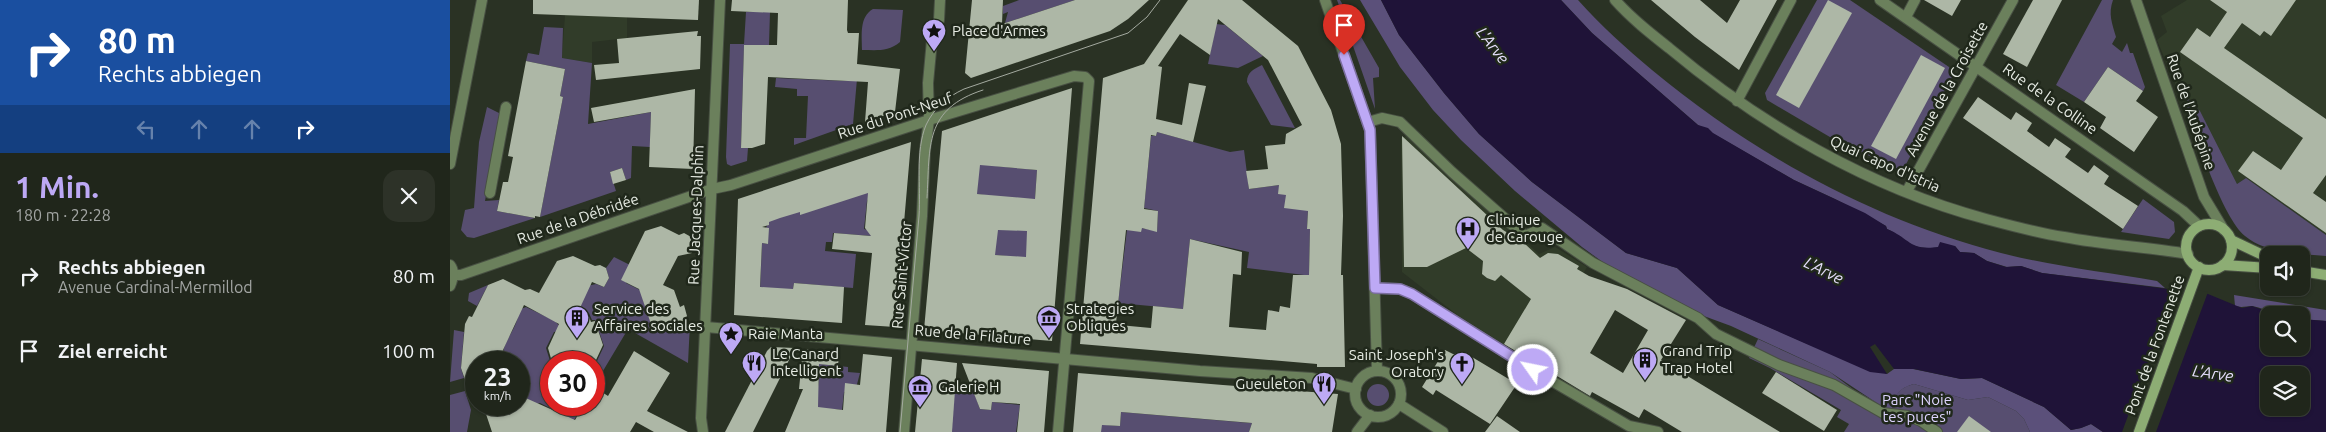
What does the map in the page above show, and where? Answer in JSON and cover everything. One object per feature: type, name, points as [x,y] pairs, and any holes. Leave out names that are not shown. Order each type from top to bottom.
[{"type":"main road","points":[[2260,254],[2231,240],[2224,230],[2212,224],[2199,226],[2188,238],[2188,254],[2192,262],[2199,267],[2207,270],[2223,265],[2260,267]]},
{"type":"main road","points":[[2223,265],[2232,252],[2231,240]]},
{"type":"main road","name":"Pont de la Fontenette","points":[[2139,432],[2199,267]]},
{"type":"main road","points":[[2310,272],[2326,275]]},
{"type":"street","points":[[450,164],[482,0]]},
{"type":"street","name":"Rue Jacques-Dalphin","points":[[703,432],[700,418],[706,327],[720,0]]},
{"type":"street","points":[[929,120],[928,83],[932,40],[939,20],[940,0]]},
{"type":"street","points":[[1325,0],[1368,122],[1372,153],[1377,371]]},
{"type":"street","name":"Quai Capo d'Istria","points":[[1615,0],[1688,64],[1737,101],[1781,130],[1828,156],[1906,192],[1986,219],[2064,238],[2188,254]]},
{"type":"street","points":[[1737,101],[1791,0]]},
{"type":"street","name":"Rue de la Colline","points":[[1880,0],[2183,211],[2199,226]]},
{"type":"street","points":[[1906,17],[1915,0]]},
{"type":"street","name":"Avenue de la Croisette","points":[[1906,192],[2013,0]]},
{"type":"street","name":"Rue de l'Aubépine","points":[[2136,0],[2204,197],[2224,230]]},
{"type":"street","name":"Rue du Pont-Neuf","points":[[712,189],[731,185],[929,120],[1074,76],[1087,79],[1089,86],[1065,357]]},
{"type":"street","points":[[490,193],[506,107]]},
{"type":"street","points":[[1368,122],[1382,118],[1400,122],[1452,172],[1525,236],[1542,228],[1594,263],[1698,318],[1716,334],[1779,364],[1834,385],[1882,413],[1908,416],[1921,421],[1936,432]]},
{"type":"street","name":"Rue Saint-Victor","points":[[904,432],[922,216],[925,150],[929,120]]},
{"type":"street","name":"Rue de la Débridée","points":[[452,280],[461,275],[712,189]]},
{"type":"street","points":[[450,265],[453,268],[452,280]]},
{"type":"street","points":[[1375,288],[1400,289],[1412,294],[1533,370],[1628,426],[1658,432]]},
{"type":"street","name":"Rue de la Filature","points":[[706,327],[1065,357],[1200,371],[1312,378],[1356,389]]},
{"type":"street","points":[[1058,432],[1065,357]]},
{"type":"street","points":[[1377,371],[1386,372],[1400,386],[1399,404],[1386,416],[1370,415],[1357,403],[1356,389],[1363,377],[1377,371]]},
{"type":"street","points":[[1399,404],[1442,432]]},
{"type":"street","points":[[1357,432],[1370,415]]},
{"type":"shaded area","points":[[1360,0],[1381,0],[1399,35],[1479,134],[1532,182],[1626,253],[1677,268],[1718,305],[1810,345],[1887,374],[1894,369],[1913,369],[1961,379],[1982,378],[2044,407],[2071,430],[2091,424],[2103,432],[2030,432],[2024,419],[2016,411],[1988,397],[1968,400],[1914,384],[1898,393],[1895,397],[1892,411],[1889,411],[1830,372],[1731,326],[1693,312],[1604,263],[1515,191],[1461,140],[1433,110],[1400,67]]},
{"type":"shaded area","points":[[1561,0],[1578,0],[1652,70],[1691,101],[1731,129],[1816,181],[1861,203],[1953,239],[2001,253],[2059,265],[2157,281],[2165,288],[2042,273],[2021,266],[2007,267],[1987,261],[1974,253],[1960,252],[1955,246],[1930,248],[1913,245],[1887,229],[1886,226],[1794,180],[1698,125],[1592,33]]},
{"type":"shaded area","points":[[2187,0],[2326,0],[2326,235],[2246,178],[2237,184],[2200,111],[2177,88],[2157,40],[2167,32],[2161,16]]},
{"type":"shaded area","points":[[565,15],[627,17],[627,38],[592,42],[592,63],[562,58]]},
{"type":"shaded area","name":"Clinique de Carouge","points":[[1407,136],[1539,254],[1555,247],[1587,267],[1533,363],[1460,317],[1402,272],[1401,138]]},
{"type":"shaded area","points":[[2234,295],[2301,306],[2260,306],[2260,308],[2252,306],[2235,306]]},
{"type":"shaded area","points":[[2310,307],[2326,310],[2326,321],[2310,320]]},
{"type":"green space","points":[[1019,0],[1075,0],[1005,23],[1008,12],[1003,14],[1003,6]]},
{"type":"green space","points":[[1337,0],[1340,0],[1379,68],[1379,77],[1373,78],[1375,109]]},
{"type":"green space","points":[[1817,0],[1850,0],[1949,67],[1953,75],[1904,168],[1898,169],[1835,140],[1767,100],[1765,93]]},
{"type":"green space","points":[[2102,0],[2113,0],[2111,14],[2116,37],[2112,44],[2122,52],[2127,43],[2130,53],[2133,53],[2145,87],[2143,91],[2108,67],[2084,102],[2056,85]]},
{"type":"green space","points":[[873,9],[903,10],[900,42],[896,45],[882,50],[862,50],[863,22]]},
{"type":"green space","points":[[746,12],[770,12],[769,45],[744,45],[741,148],[748,148],[747,161],[731,166],[727,164],[726,157],[730,44],[744,44]]},
{"type":"green space","points":[[1216,24],[1225,25],[1263,56],[1238,68],[1208,64]]},
{"type":"green space","points":[[544,27],[563,28],[562,58],[592,63],[588,124],[651,112],[650,147],[632,146],[631,178],[626,180],[622,168],[610,172],[616,191],[540,217],[563,97],[560,96],[565,69],[526,61],[528,53],[539,55]]},
{"type":"green space","points":[[1262,65],[1295,128],[1271,125],[1247,82],[1250,73]]},
{"type":"green space","points":[[776,78],[846,81],[857,79],[853,124],[794,145],[794,138],[806,138],[808,96],[797,96],[797,89],[775,87]]},
{"type":"green space","points":[[2188,99],[2200,111],[2237,184],[2246,178],[2326,235],[2326,256],[2310,254],[2310,246],[2262,246],[2245,236],[2236,226],[2219,195],[2185,107]]},
{"type":"green space","points":[[487,107],[501,114],[485,201],[499,200],[497,211],[535,218],[474,238],[467,237],[461,230],[465,210],[474,208],[479,142]]},
{"type":"green space","points":[[1157,132],[1230,152],[1244,150],[1249,189],[1279,185],[1308,210],[1307,229],[1310,229],[1309,275],[1316,296],[1304,275],[1247,268],[1249,252],[1190,239],[1183,309],[1118,303],[1127,230],[1142,228],[1157,231],[1158,211],[1144,208],[1151,136],[1156,136]]},
{"type":"green space","points":[[978,155],[996,166],[1037,170],[1032,242],[1026,257],[1022,257],[1020,277],[1006,256],[995,255],[991,196],[977,194]]},
{"type":"green space","points":[[882,173],[867,201],[864,229],[872,231],[872,236],[833,233],[832,242],[826,242],[825,251],[856,254],[853,288],[794,283],[793,289],[760,290],[762,243],[768,244],[766,228],[769,221]]},
{"type":"green space","points":[[2143,199],[2174,222],[2175,232],[2169,239],[2121,232]]},
{"type":"green space","points":[[614,257],[630,265],[626,283],[642,291],[643,300],[653,329],[657,328],[664,331],[682,325],[681,321],[685,320],[690,323],[688,363],[628,329],[605,368],[605,351],[602,351],[604,346],[595,320],[592,320],[589,313],[579,310],[587,286],[596,284],[604,287],[609,278],[606,268]]},
{"type":"green space","points":[[488,285],[477,306],[468,301],[469,293]]},
{"type":"green space","points":[[526,307],[555,321],[563,330],[554,332],[546,348],[547,351],[540,351],[540,403],[536,404],[530,402],[530,351],[504,351],[516,323],[518,310]]},
{"type":"green space","points":[[454,330],[464,332],[461,368],[464,378],[450,382]]},
{"type":"green space","name":"Parc \"Noie tes puces\"","points":[[1758,339],[1830,372],[1854,390],[1892,411],[1895,396],[1904,388],[1914,384],[1968,400],[1988,397],[2016,411],[2024,419],[2030,432],[1844,432],[1849,424],[1837,417],[1841,410],[1770,368],[1749,358]]},
{"type":"green space","points":[[812,363],[848,367],[848,372],[860,373],[856,388],[844,392],[842,410],[835,409],[814,417],[819,379]]},
{"type":"green space","points":[[1378,384],[1386,387],[1389,395],[1386,403],[1378,406],[1370,403],[1367,395],[1370,387]]},
{"type":"green space","points":[[946,385],[972,387],[980,409],[991,410],[992,402],[1020,405],[1016,432],[949,432]]},
{"type":"green space","points":[[465,391],[465,416],[470,416],[467,432],[450,432],[450,395]]},
{"type":"green space","points":[[1121,412],[1252,423],[1249,432],[1093,432],[1094,424],[1120,426]]},
{"type":"green space","points":[[556,416],[576,416],[567,432],[553,423]]},
{"type":"water","name":"L'Arve","points":[[1381,0],[1561,0],[1592,33],[1698,125],[1708,128],[1713,133],[1794,180],[1865,213],[1910,243],[1928,248],[1938,247],[1940,242],[1955,246],[1960,252],[1974,253],[1987,261],[2006,267],[2021,266],[2042,273],[2208,294],[2242,308],[2252,306],[2260,309],[2260,356],[2310,356],[2310,320],[2326,321],[2326,432],[2103,432],[2091,424],[2071,430],[2044,407],[1982,378],[1961,379],[1914,369],[1894,369],[1875,344],[1870,347],[1887,374],[1870,372],[1718,305],[1677,268],[1626,253],[1532,182],[1479,134],[1399,35]]},
{"type":"pier","points":[[2166,285],[2208,292],[2156,432],[2122,432],[2170,303]]},
{"type":"building","points":[[533,0],[699,0],[698,20],[533,14]]},
{"type":"building","points":[[732,0],[848,0],[848,33],[859,33],[857,64],[900,69],[895,112],[865,122],[868,82],[768,77],[765,144],[752,148],[741,148],[744,45],[777,45],[778,13],[731,11]]},
{"type":"building","points":[[972,0],[1003,0],[1002,24],[1075,0],[1149,0],[1128,19],[1110,31],[971,78],[965,73]]},
{"type":"building","points":[[1188,0],[1242,0],[1298,46],[1331,110],[1341,144],[1343,216],[1341,275],[1343,275],[1345,367],[1317,367],[1317,364],[1080,344],[1103,78],[1144,64]],"holes":[[[1218,19],[1268,60],[1302,125],[1286,134],[1285,144],[1265,146],[1268,169],[1246,171],[1249,189],[1279,185],[1278,194],[1286,195],[1284,208],[1308,211],[1307,229],[1310,229],[1309,275],[1293,275],[1290,308],[1280,306],[1279,312],[1268,310],[1266,330],[1229,327],[1233,274],[1241,275],[1242,252],[1190,239],[1183,309],[1153,306],[1151,328],[1119,325],[1116,323],[1126,230],[1141,232],[1142,228],[1157,232],[1158,211],[1144,209],[1151,135],[1156,136],[1157,132],[1193,142],[1206,86],[1189,83],[1182,125],[1156,119],[1162,67],[1158,66],[1180,34],[1210,55]]]},
{"type":"building","points":[[1651,0],[1700,0],[1727,23],[1740,0],[1777,0],[1739,70],[1695,37]]},
{"type":"building","points":[[1828,0],[1852,13],[1799,108],[1776,95]]},
{"type":"building","points":[[1924,0],[1961,0],[1952,16]]},
{"type":"building","points":[[2033,0],[2062,0],[2027,67],[2003,54]]},
{"type":"building","points":[[2210,0],[2296,0],[2271,36],[2264,31],[2260,36],[2242,23],[2224,48],[2326,119],[2326,175],[2313,193],[2326,202],[2326,233],[2238,171],[2253,151],[2281,170],[2303,138],[2180,52],[2197,28],[2210,37],[2227,12]]},
{"type":"building","points":[[698,31],[697,36],[701,36],[700,69],[596,80],[594,65],[619,63],[617,39]]},
{"type":"building","points":[[1921,55],[1945,68],[1896,159],[1871,146]]},
{"type":"building","points":[[526,61],[565,69],[560,96],[563,97],[540,217],[535,216],[535,218],[497,211],[503,182],[508,182],[513,157],[508,156]]},
{"type":"building","points":[[2108,67],[2143,91],[2136,101],[2158,117],[2134,152],[2100,128],[2106,117],[2084,102]]},
{"type":"building","points":[[1072,88],[1052,341],[924,330],[942,131]],"holes":[[[980,165],[1037,170],[1035,199],[977,194]],[[998,230],[1027,231],[1026,257],[995,255]]]},
{"type":"building","points":[[695,89],[693,169],[649,167],[651,112],[594,122],[591,108]]},
{"type":"building","points":[[1978,97],[2011,120],[2016,112],[2032,123],[2027,131],[2049,147],[2055,138],[2071,149],[2065,157],[2088,173],[2094,165],[2109,176],[2104,184],[2138,206],[2123,229],[1963,118]]},
{"type":"building","points":[[1402,136],[1503,230],[1524,243],[1540,258],[1548,253],[1558,254],[1579,266],[1577,269],[1589,276],[1627,289],[1686,320],[1661,360],[1780,432],[1682,432],[1644,409],[1639,418],[1592,392],[1590,396],[1504,344],[1531,299],[1501,275],[1495,281],[1487,278],[1482,274],[1483,261],[1466,248],[1427,267],[1404,267]],"holes":[[[1615,310],[1648,330],[1623,373],[1590,353]]]},
{"type":"building","points":[[911,142],[895,327],[865,325],[872,253],[832,249],[834,233],[871,236],[865,228],[868,193],[800,215],[800,212],[780,218],[762,227],[769,228],[768,244],[762,243],[760,287],[793,289],[794,283],[844,287],[842,323],[734,315],[738,199]]},
{"type":"building","points":[[622,168],[626,180],[613,184],[610,172]]},
{"type":"building","points":[[661,226],[679,235],[684,233],[693,238],[692,253],[678,256],[663,285],[674,290],[680,307],[684,305],[687,316],[681,325],[664,331],[657,328],[653,330],[639,289],[621,280],[645,231]]},
{"type":"building","points":[[573,256],[595,266],[600,265],[606,268],[609,278],[604,287],[592,282],[579,310],[588,314],[591,322],[595,321],[603,345],[600,351],[549,351],[548,348],[559,324],[524,305],[503,351],[465,351],[465,380],[461,368],[465,324],[469,316],[472,317],[488,285],[503,279],[525,290],[530,289],[539,293],[557,261]]},
{"type":"building","points":[[771,347],[795,348],[753,432],[725,432],[767,351]]},
{"type":"building","points":[[803,349],[839,352],[838,366],[819,364],[818,407],[843,410],[845,383],[860,385],[863,354],[892,357],[886,432],[785,432],[803,389],[799,389]]},
{"type":"building","points":[[1445,350],[1453,354],[1472,357],[1517,384],[1490,424],[1436,390],[1433,395],[1422,387]]},
{"type":"building","points":[[634,351],[670,373],[647,411],[688,432],[654,432],[636,422],[630,432],[492,432],[487,416],[530,416],[530,400],[540,404],[540,416],[566,416],[575,420],[577,416],[605,416],[605,394],[608,396]]},
{"type":"building","points":[[922,359],[957,363],[952,432],[915,432]]},
{"type":"building","points":[[962,363],[1049,371],[1044,432],[1017,432],[1020,404],[992,402],[991,410],[980,409]]},
{"type":"building","points":[[1776,372],[1837,410],[1824,431],[1762,393]]},
{"type":"building","points":[[1078,373],[1338,394],[1332,432],[1249,432],[1252,423],[1121,412],[1120,426],[1102,425],[1101,432],[1073,432]]},
{"type":"building","points":[[1497,416],[1520,432],[1485,432]]},
{"type":"building","points":[[1969,416],[1991,432],[1957,432]]},
{"type":"tram line","points":[[900,432],[919,216],[921,147],[929,119],[942,104],[964,89],[1128,33],[1147,17],[1160,0]]},
{"type":"tram line","points":[[927,198],[930,146],[940,119],[950,108],[964,98],[983,90]]},
{"type":"place","name":"Place d'Armes","points":[[934,52]]},
{"type":"place","name":"Clinique de Carouge","points":[[1468,250]]},
{"type":"place","name":"Service des Affaires sociales","points":[[577,339]]},
{"type":"place","name":"Strategies Obliques","points":[[1049,339]]},
{"type":"place","name":"Raie Manta","points":[[731,355]]},
{"type":"place","name":"Grand Trip Trap Hotel","points":[[1645,381]]},
{"type":"place","name":"Le Canard Intelligent","points":[[754,384]]},
{"type":"place","name":"Saint Joseph's Oratory","points":[[1462,385]]},
{"type":"place","name":"Gueuleton","points":[[1324,405]]},
{"type":"place","name":"Galerie H","points":[[920,408]]},
{"type":"route","points":[[1344,55],[1356,85],[1370,130],[1375,288],[1400,289],[1412,294],[1477,333],[1533,370]]}]
